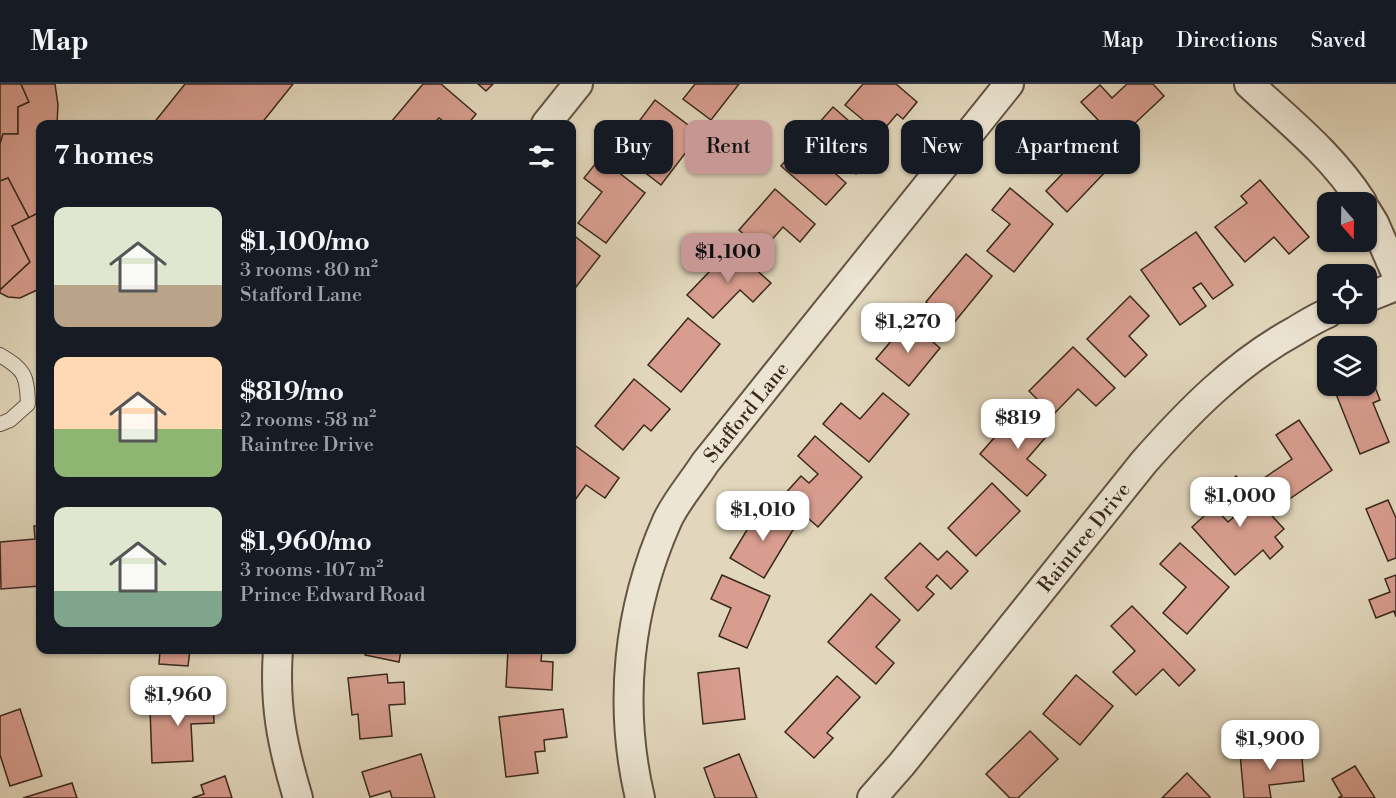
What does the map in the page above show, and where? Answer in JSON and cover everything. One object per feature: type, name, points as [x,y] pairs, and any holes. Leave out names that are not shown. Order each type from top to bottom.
[{"type":"street","points":[[549,120],[578,84]]},
{"type":"street","name":"Stafford Lane","points":[[640,798],[629,739],[627,702],[629,659],[644,585],[668,520],[705,463],[1009,84]]},
{"type":"street","points":[[1249,84],[1334,165],[1355,192]]},
{"type":"street","points":[[1377,229],[1396,273]]},
{"type":"street","points":[[1377,294],[1396,286]]},
{"type":"street","name":"Raintree Drive","points":[[872,798],[1144,462],[1180,421],[1206,395],[1241,366],[1281,338],[1317,320]]},
{"type":"street","points":[[278,654],[276,681],[278,715],[286,759],[298,798]]},
{"type":"lane","points":[[0,355],[15,364],[27,380],[28,404],[10,420],[0,424]]},
{"type":"building","points":[[0,84],[21,84],[29,102],[18,107],[18,134],[3,134],[0,144]]},
{"type":"building","points":[[21,84],[55,84],[57,120],[36,120],[36,214],[29,218],[8,178],[0,181],[0,144],[3,134],[18,134],[18,107],[29,102]]},
{"type":"building","points":[[185,84],[293,84],[264,120],[156,120]]},
{"type":"building","points":[[423,84],[441,84],[476,114],[471,120],[442,120],[439,118],[437,120],[393,120]]},
{"type":"building","points":[[478,84],[493,84],[486,91]]},
{"type":"building","points":[[695,84],[739,84],[711,120],[683,99]]},
{"type":"building","points":[[863,84],[896,84],[917,102],[903,119],[897,114],[889,123],[889,120],[863,120],[845,105]]},
{"type":"building","points":[[1127,84],[1153,84],[1164,96],[1138,120],[1098,120],[1081,102],[1100,85],[1112,98]]},
{"type":"building","points":[[655,100],[685,123],[685,154],[673,169],[673,120],[640,120]]},
{"type":"building","points":[[833,107],[848,120],[822,120]]},
{"type":"building","points":[[594,166],[594,174],[621,174],[645,193],[606,243],[578,223],[602,192],[584,178]]},
{"type":"building","points":[[647,174],[669,174],[661,185]]},
{"type":"building","points":[[790,174],[836,174],[846,183],[826,205]]},
{"type":"building","points":[[1062,174],[1103,174],[1067,212],[1046,191]]},
{"type":"building","points":[[8,178],[29,218],[12,226],[30,262],[0,290],[0,181]]},
{"type":"building","points":[[1260,180],[1309,237],[1289,254],[1274,237],[1245,262],[1215,227],[1247,203],[1241,196]]},
{"type":"building","points":[[1010,188],[1053,224],[1014,272],[987,251],[1010,224],[992,210]]},
{"type":"building","points":[[775,189],[815,224],[800,242],[783,227],[762,251],[739,230]]},
{"type":"building","points":[[36,214],[36,290],[20,298],[8,297],[0,293],[0,290],[30,262],[12,226]]},
{"type":"building","points":[[1196,232],[1233,285],[1213,299],[1201,283],[1193,288],[1206,306],[1180,325],[1141,270]]},
{"type":"building","points":[[576,237],[600,256],[576,287]]},
{"type":"building","points":[[732,248],[771,283],[753,302],[740,290],[713,318],[687,295]]},
{"type":"building","points":[[966,254],[992,276],[953,324],[926,302]]},
{"type":"building","points":[[1130,296],[1149,316],[1129,336],[1147,355],[1125,377],[1087,339]]},
{"type":"building","points":[[688,318],[720,344],[681,392],[648,365]]},
{"type":"building","points":[[908,321],[940,348],[909,386],[876,359]]},
{"type":"building","points":[[1073,347],[1115,388],[1096,406],[1078,389],[1053,415],[1029,391]]},
{"type":"building","points":[[634,379],[670,409],[651,431],[644,425],[623,450],[595,426]]},
{"type":"building","points":[[1377,392],[1380,400],[1373,403],[1389,442],[1360,454],[1337,396],[1377,396]]},
{"type":"building","points":[[883,393],[909,414],[869,462],[823,424],[841,403],[860,419]]},
{"type":"building","points":[[1022,406],[1051,431],[1027,459],[1046,475],[1027,496],[980,454]]},
{"type":"building","points":[[1299,420],[1332,470],[1282,504],[1264,478],[1292,459],[1276,435]]},
{"type":"building","points":[[815,436],[862,477],[818,527],[783,496],[801,476],[809,483],[818,474],[798,456]]},
{"type":"building","points":[[576,446],[619,478],[605,498],[586,485],[576,499]]},
{"type":"building","points":[[1236,476],[1284,529],[1275,537],[1283,547],[1270,559],[1263,550],[1235,575],[1192,527],[1214,507],[1228,522],[1235,516],[1215,494]]},
{"type":"building","points":[[992,483],[1020,511],[976,556],[948,528]]},
{"type":"building","points":[[1388,500],[1396,518],[1396,558],[1388,561],[1366,509]]},
{"type":"building","points":[[762,505],[796,525],[764,578],[730,558]]},
{"type":"building","points":[[34,526],[36,526],[36,586],[1,589],[0,542],[35,539]]},
{"type":"building","points":[[920,543],[938,560],[947,551],[968,571],[951,589],[937,575],[926,587],[934,594],[918,611],[885,578]]},
{"type":"building","points":[[1180,543],[1229,587],[1187,634],[1163,613],[1186,587],[1160,564]]},
{"type":"building","points":[[722,575],[770,596],[747,648],[719,636],[731,608],[711,599]]},
{"type":"building","points":[[1396,575],[1396,617],[1394,611],[1376,618],[1369,600],[1390,592],[1385,579]]},
{"type":"building","points":[[871,594],[900,620],[876,647],[894,663],[876,684],[828,642]]},
{"type":"building","points":[[1132,606],[1195,670],[1179,686],[1163,669],[1136,695],[1113,672],[1135,651],[1111,626]]},
{"type":"building","points":[[160,654],[190,654],[188,666],[159,664]]},
{"type":"building","points":[[365,654],[400,654],[399,662]]},
{"type":"building","points":[[508,654],[542,654],[541,661],[553,662],[552,690],[506,687]]},
{"type":"building","points":[[739,668],[745,719],[703,724],[698,673]]},
{"type":"building","points":[[387,674],[388,683],[404,682],[405,704],[389,705],[392,736],[360,739],[358,714],[352,715],[348,678]]},
{"type":"building","points":[[1076,675],[1113,706],[1080,745],[1043,714]]},
{"type":"building","points":[[837,676],[860,697],[827,733],[833,738],[814,758],[785,732]]},
{"type":"building","points":[[213,696],[214,723],[191,724],[193,761],[152,763],[150,709],[158,709],[158,699]]},
{"type":"building","points":[[20,709],[42,776],[10,786],[0,755],[0,716]]},
{"type":"building","points":[[563,709],[567,737],[544,740],[545,751],[535,752],[538,773],[506,777],[499,717]]},
{"type":"building","points":[[1030,731],[1058,759],[1018,798],[1010,798],[986,774]]},
{"type":"building","points":[[1301,747],[1304,781],[1269,785],[1271,798],[1244,798],[1240,754]]},
{"type":"building","points":[[421,754],[435,798],[392,798],[390,791],[370,797],[362,772]]},
{"type":"building","points":[[739,754],[757,798],[715,798],[704,768]]},
{"type":"building","points":[[1355,766],[1375,798],[1338,798],[1342,796],[1332,779]]},
{"type":"building","points":[[1187,773],[1209,798],[1162,798]]},
{"type":"building","points":[[225,776],[232,798],[192,798],[204,794],[201,785]]},
{"type":"building","points":[[72,783],[77,798],[23,798]]}]
